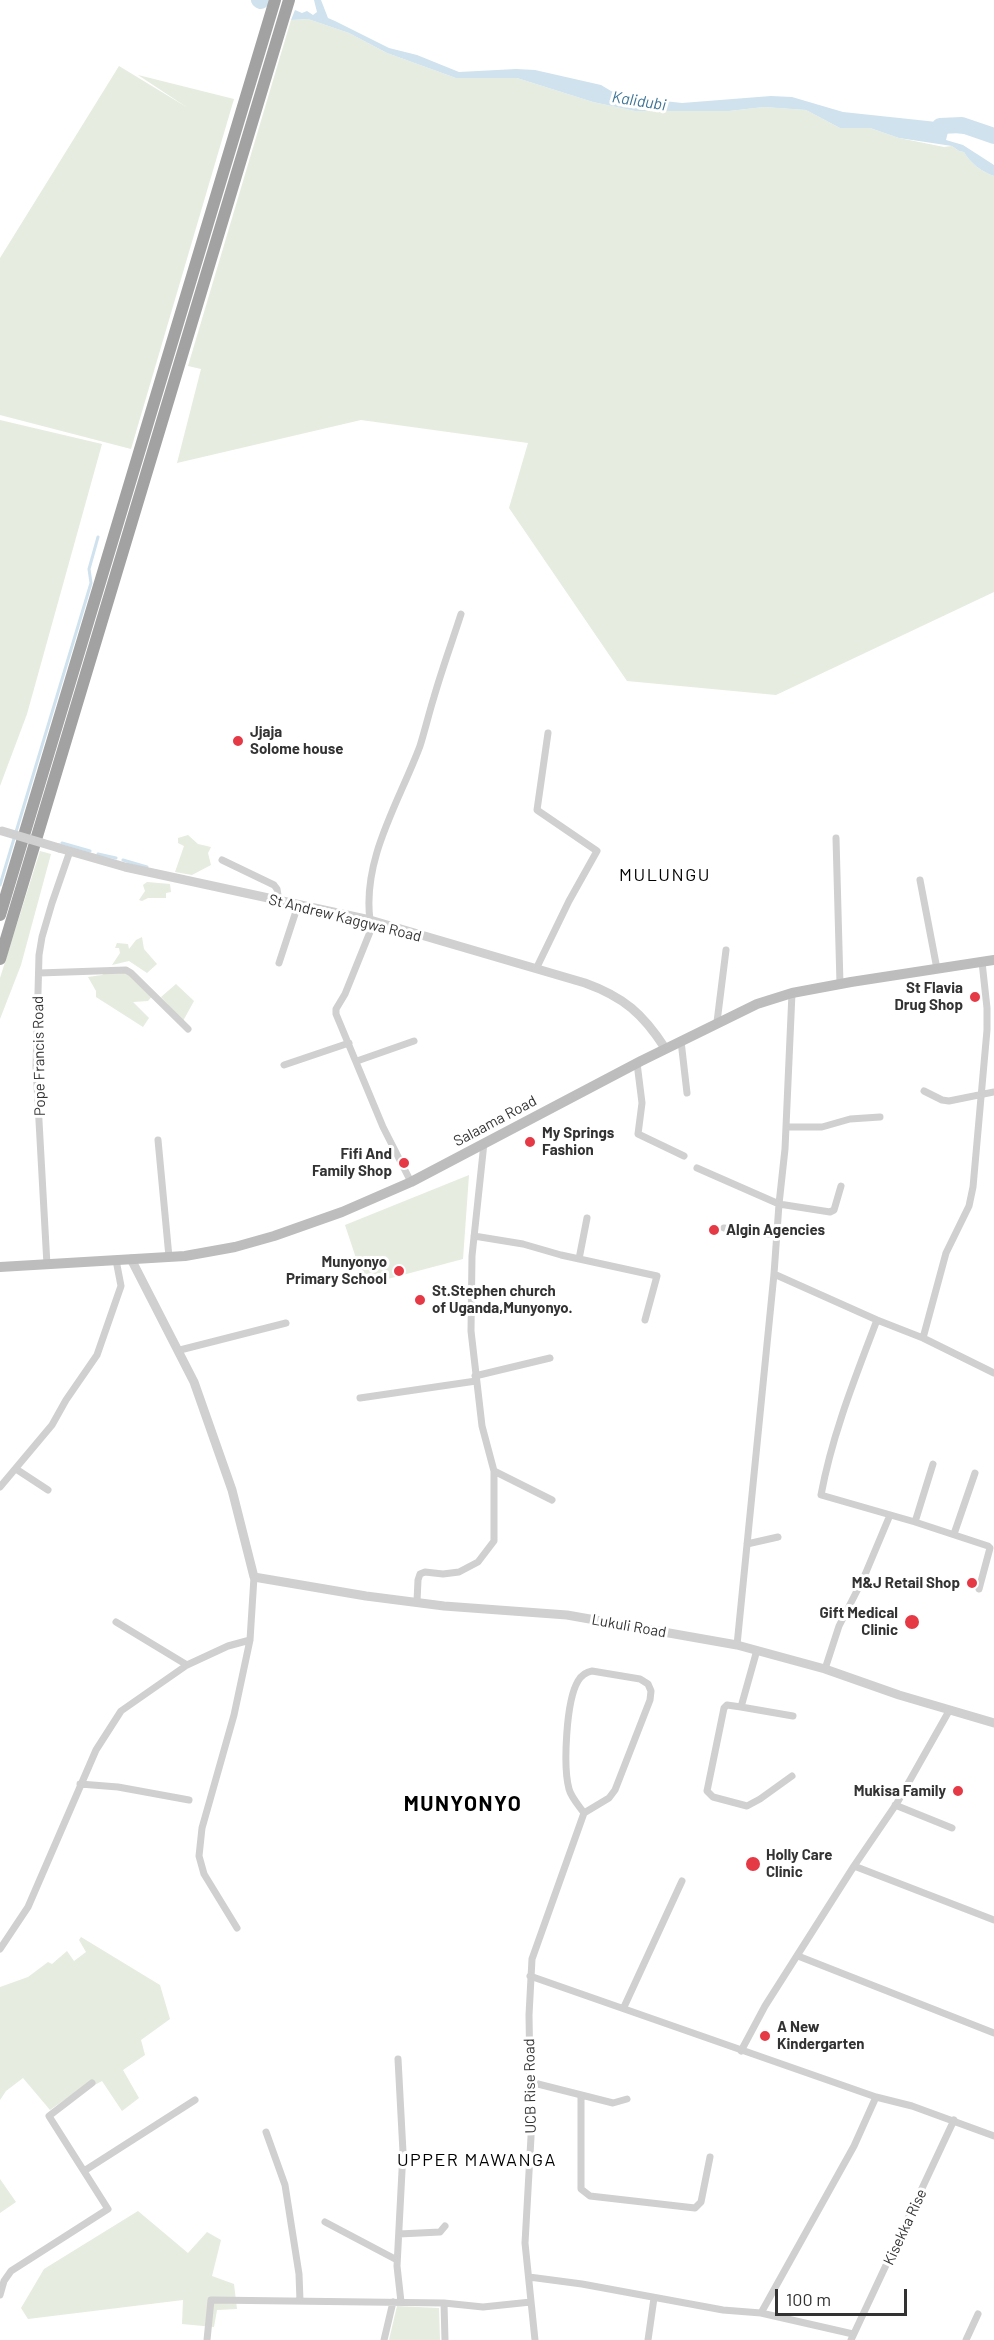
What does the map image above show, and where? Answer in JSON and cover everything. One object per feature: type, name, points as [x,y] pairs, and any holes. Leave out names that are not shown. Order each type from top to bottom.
[{"type":"highway","points":[[0,959],[173,364],[275,0]]},
{"type":"highway","points":[[0,915],[289,0]]},
{"type":"main road","name":"Salaama Road","points":[[0,1267],[170,1257],[234,1247],[274,1236],[342,1212],[411,1182],[665,1048],[757,1004],[792,993],[840,984],[994,960]]},
{"type":"street","points":[[411,1182],[383,1126],[336,1009],[345,994],[372,921],[369,888],[375,859],[423,738],[461,614]]},
{"type":"street","points":[[537,967],[569,901],[597,851],[537,810],[548,733]]},
{"type":"street","name":"St Andrew Kaggwa Road","points":[[1,831],[125,867],[372,921],[537,967],[600,988],[623,1000],[646,1020],[665,1048]]},
{"type":"street","points":[[836,838],[840,984]]},
{"type":"street","name":"Pope Francis Road","points":[[47,1265],[36,1067],[39,974],[42,937],[70,851]]},
{"type":"street","points":[[222,860],[274,885],[279,901]]},
{"type":"street","points":[[920,880],[937,969]]},
{"type":"street","points":[[279,963],[298,905]]},
{"type":"street","points":[[717,1022],[726,950]]},
{"type":"street","points":[[923,1338],[946,1253],[970,1203],[987,1008],[982,962]]},
{"type":"street","points":[[39,974],[126,970],[188,1029]]},
{"type":"street","points":[[737,1645],[774,1274],[786,1127],[792,993]]},
{"type":"street","points":[[357,1061],[414,1041]]},
{"type":"street","points":[[681,1041],[687,1093]]},
{"type":"street","points":[[284,1065],[349,1043]]},
{"type":"street","points":[[637,1063],[642,1103],[638,1134],[684,1156]]},
{"type":"street","points":[[924,1091],[949,1101],[994,1092]]},
{"type":"street","points":[[786,1127],[822,1127],[850,1119],[880,1117]]},
{"type":"street","points":[[158,1140],[170,1257]]},
{"type":"street","points":[[417,1601],[420,1574],[459,1572],[478,1562],[494,1541],[494,1471],[482,1426],[471,1331],[474,1236],[484,1143]]},
{"type":"street","points":[[697,1168],[779,1204],[830,1212],[834,1210],[841,1186]]},
{"type":"street","points":[[579,1259],[587,1218]]},
{"type":"street","points":[[724,1228],[777,1235]]},
{"type":"street","points":[[474,1236],[523,1244],[657,1276],[645,1320]]},
{"type":"street","points":[[131,1259],[195,1382],[232,1490],[254,1577],[250,1640],[234,1715],[202,1828],[199,1856],[204,1874],[237,1928]]},
{"type":"street","points":[[0,1487],[52,1425],[97,1355],[122,1286],[116,1260]]},
{"type":"street","points":[[774,1274],[923,1338],[994,1373]]},
{"type":"street","points":[[877,1320],[840,1422],[826,1467],[821,1495],[984,1544],[990,1548],[980,1589]]},
{"type":"street","points":[[180,1350],[286,1323]]},
{"type":"street","points":[[360,1398],[475,1379],[550,1358]]},
{"type":"street","points":[[915,1522],[933,1464]]},
{"type":"street","points":[[16,1469],[48,1490]]},
{"type":"street","points":[[494,1471],[552,1500]]},
{"type":"street","points":[[954,1534],[975,1473]]},
{"type":"street","points":[[825,1669],[839,1626],[864,1577],[890,1515]]},
{"type":"street","points":[[747,1544],[778,1537]]},
{"type":"street","name":"Lukuli Road","points":[[254,1577],[366,1596],[444,1606],[567,1615],[737,1645],[825,1669],[949,1711],[994,1723]]},
{"type":"street","points":[[116,1622],[187,1665]]},
{"type":"street","points":[[0,1949],[28,1907],[96,1750],[121,1711],[187,1665],[228,1646],[250,1640]]},
{"type":"street","points":[[741,1707],[757,1650]]},
{"type":"street","points":[[586,1672],[640,1679],[648,1683],[651,1691],[650,1700],[620,1782],[609,1798],[584,1813],[569,1791],[566,1772],[567,1733],[572,1694],[578,1680],[586,1672]]},
{"type":"street","points":[[792,1776],[747,1806],[732,1803],[709,1794],[707,1791],[724,1708],[727,1705],[793,1716]]},
{"type":"street","points":[[741,2051],[765,2006],[895,1805],[949,1711]]},
{"type":"street","points":[[80,1784],[118,1787],[189,1800]]},
{"type":"street","points":[[895,1805],[952,1828]]},
{"type":"street","name":"UCB Rise Road","points":[[535,2340],[525,2243],[531,2138],[530,1976],[532,1959],[584,1813]]},
{"type":"street","points":[[854,1866],[994,1920]]},
{"type":"street","points":[[624,2007],[682,1881]]},
{"type":"street","points":[[798,1956],[994,2033]]},
{"type":"street","points":[[530,1976],[624,2007],[741,2051],[876,2097],[954,2120],[994,2136]]},
{"type":"street","points":[[384,2340],[397,2302],[403,2152],[398,2059]]},
{"type":"street","points":[[530,2082],[613,2103],[627,2099]]},
{"type":"street","points":[[0,2295],[4,2281],[11,2271],[108,2209],[49,2116],[93,2083]]},
{"type":"street","points":[[581,2095],[581,2189],[590,2196],[695,2208],[701,2202],[710,2157]]},
{"type":"street","points":[[761,2313],[854,2146],[876,2097]]},
{"type":"street","points":[[84,2171],[195,2100]]},
{"type":"street","name":"Kisekka Rise","points":[[852,2337],[954,2120]]},
{"type":"street","points":[[266,2132],[285,2185],[299,2274],[300,2301]]},
{"type":"street","points":[[326,2222],[397,2260]]},
{"type":"street","points":[[399,2234],[440,2232],[445,2226]]},
{"type":"street","points":[[529,2277],[582,2284],[723,2310],[761,2313],[852,2337]]},
{"type":"street","points":[[648,2340],[654,2298]]},
{"type":"street","points":[[207,2340],[211,2300],[444,2303],[483,2307],[531,2302]]},
{"type":"street","points":[[444,2303],[445,2340]]},
{"type":"street","points":[[966,2340],[978,2314]]},
{"type":"shaded area","points":[[308,19],[349,33],[387,53],[456,78],[517,78],[593,102],[635,111],[729,111],[764,107],[806,110],[840,128],[870,128],[899,138],[944,147],[952,146],[964,152],[981,170],[994,176],[994,592],[776,695],[627,681],[509,508],[528,443],[361,420],[177,463],[201,369],[188,366],[291,20]]},
{"type":"shaded area","points":[[119,66],[188,108],[138,75],[234,99],[131,449],[0,415],[0,258]]},
{"type":"shaded area","points":[[0,420],[102,444],[27,714],[0,786]]},
{"type":"shaded area","points":[[188,835],[198,844],[211,847],[208,853],[211,865],[192,875],[175,872],[184,846],[178,843],[178,838]]},
{"type":"shaded area","points":[[40,851],[51,854],[21,965],[0,1019],[0,978]]},
{"type":"shaded area","points":[[147,882],[170,884],[171,892],[166,893],[166,898],[139,900],[145,891],[143,885]]},
{"type":"shaded area","points":[[142,937],[144,949],[157,964],[147,973],[129,961],[112,965],[120,953],[119,948],[115,948],[117,943],[128,944],[129,949],[136,940]]},
{"type":"shaded area","points":[[109,970],[126,970],[153,995],[148,1001],[133,1002],[149,1018],[143,1027],[96,997],[96,991],[88,977],[102,975]]},
{"type":"shaded area","points":[[176,984],[194,1001],[183,1021],[161,997]]},
{"type":"shaded area","points":[[469,1175],[463,1259],[365,1285],[345,1225]]},
{"type":"shaded area","points":[[81,1937],[160,1985],[170,2019],[141,2040],[145,2055],[123,2070],[139,2098],[122,2111],[102,2081],[89,2088],[87,2084],[50,2110],[23,2078],[6,2091],[0,2100],[0,1987],[28,1977],[48,1962],[52,1964],[67,1951],[74,1961],[86,1952],[79,1940]]},
{"type":"shaded area","points":[[0,2179],[16,2202],[0,2213]]},
{"type":"shaded area","points":[[138,2211],[188,2253],[207,2232],[221,2240],[212,2276],[234,2284],[237,2309],[217,2310],[214,2327],[182,2324],[183,2300],[28,2319],[21,2308],[44,2269]]},
{"type":"shaded area","points":[[397,2306],[439,2308],[440,2340],[389,2340]]},
{"type":"water","points":[[314,0],[321,0],[328,18],[389,48],[417,55],[459,72],[535,70],[601,85],[629,97],[682,103],[771,96],[792,97],[843,112],[965,125],[964,134],[948,132],[946,140],[963,145],[994,165],[994,176],[981,170],[964,152],[952,146],[899,138],[870,128],[840,128],[806,110],[764,107],[729,111],[635,111],[593,102],[517,78],[456,78],[387,53],[349,33],[308,19],[291,20],[295,10],[302,13],[307,11],[313,15],[317,12]]},
{"type":"waterway","name":"Kalidubi","points":[[940,126],[962,125],[994,136]]},
{"type":"waterway","points":[[0,885],[91,583],[89,569],[98,537]]},
{"type":"waterway","points":[[62,843],[90,851]]},
{"type":"waterway","points":[[98,854],[116,858]]},
{"type":"waterway","points":[[123,860],[147,867]]},
{"type":"place","name":"Jjaja Solome house","points":[[238,741]]},
{"type":"place","name":"St Flavia Drug Shop","points":[[975,997]]},
{"type":"place","name":"My Springs Fashion","points":[[530,1142]]},
{"type":"place","name":"Fifi And Family Shop","points":[[404,1163]]},
{"type":"place","name":"Algin Agencies","points":[[714,1230]]},
{"type":"place","name":"Munyonyo Primary School","points":[[399,1271]]},
{"type":"place","name":"St.Stephen church of Uganda,Munyonyo.","points":[[420,1300]]},
{"type":"place","name":"M&J Retail Shop","points":[[972,1583]]},
{"type":"place","name":"Gift Medical Clinic","points":[[912,1622]]},
{"type":"place","name":"Mukisa Family","points":[[958,1791]]},
{"type":"place","name":"Holly Care Clinic","points":[[753,1864]]},
{"type":"place","name":"A New Kindergarten","points":[[765,2036]]},
{"type":"district","name":"MULUNGU","points":[[665,875]]},
{"type":"district","name":"MUNYONYO","points":[[463,1804]]},
{"type":"district","name":"UPPER MAWANGA","points":[[477,2160]]}]
